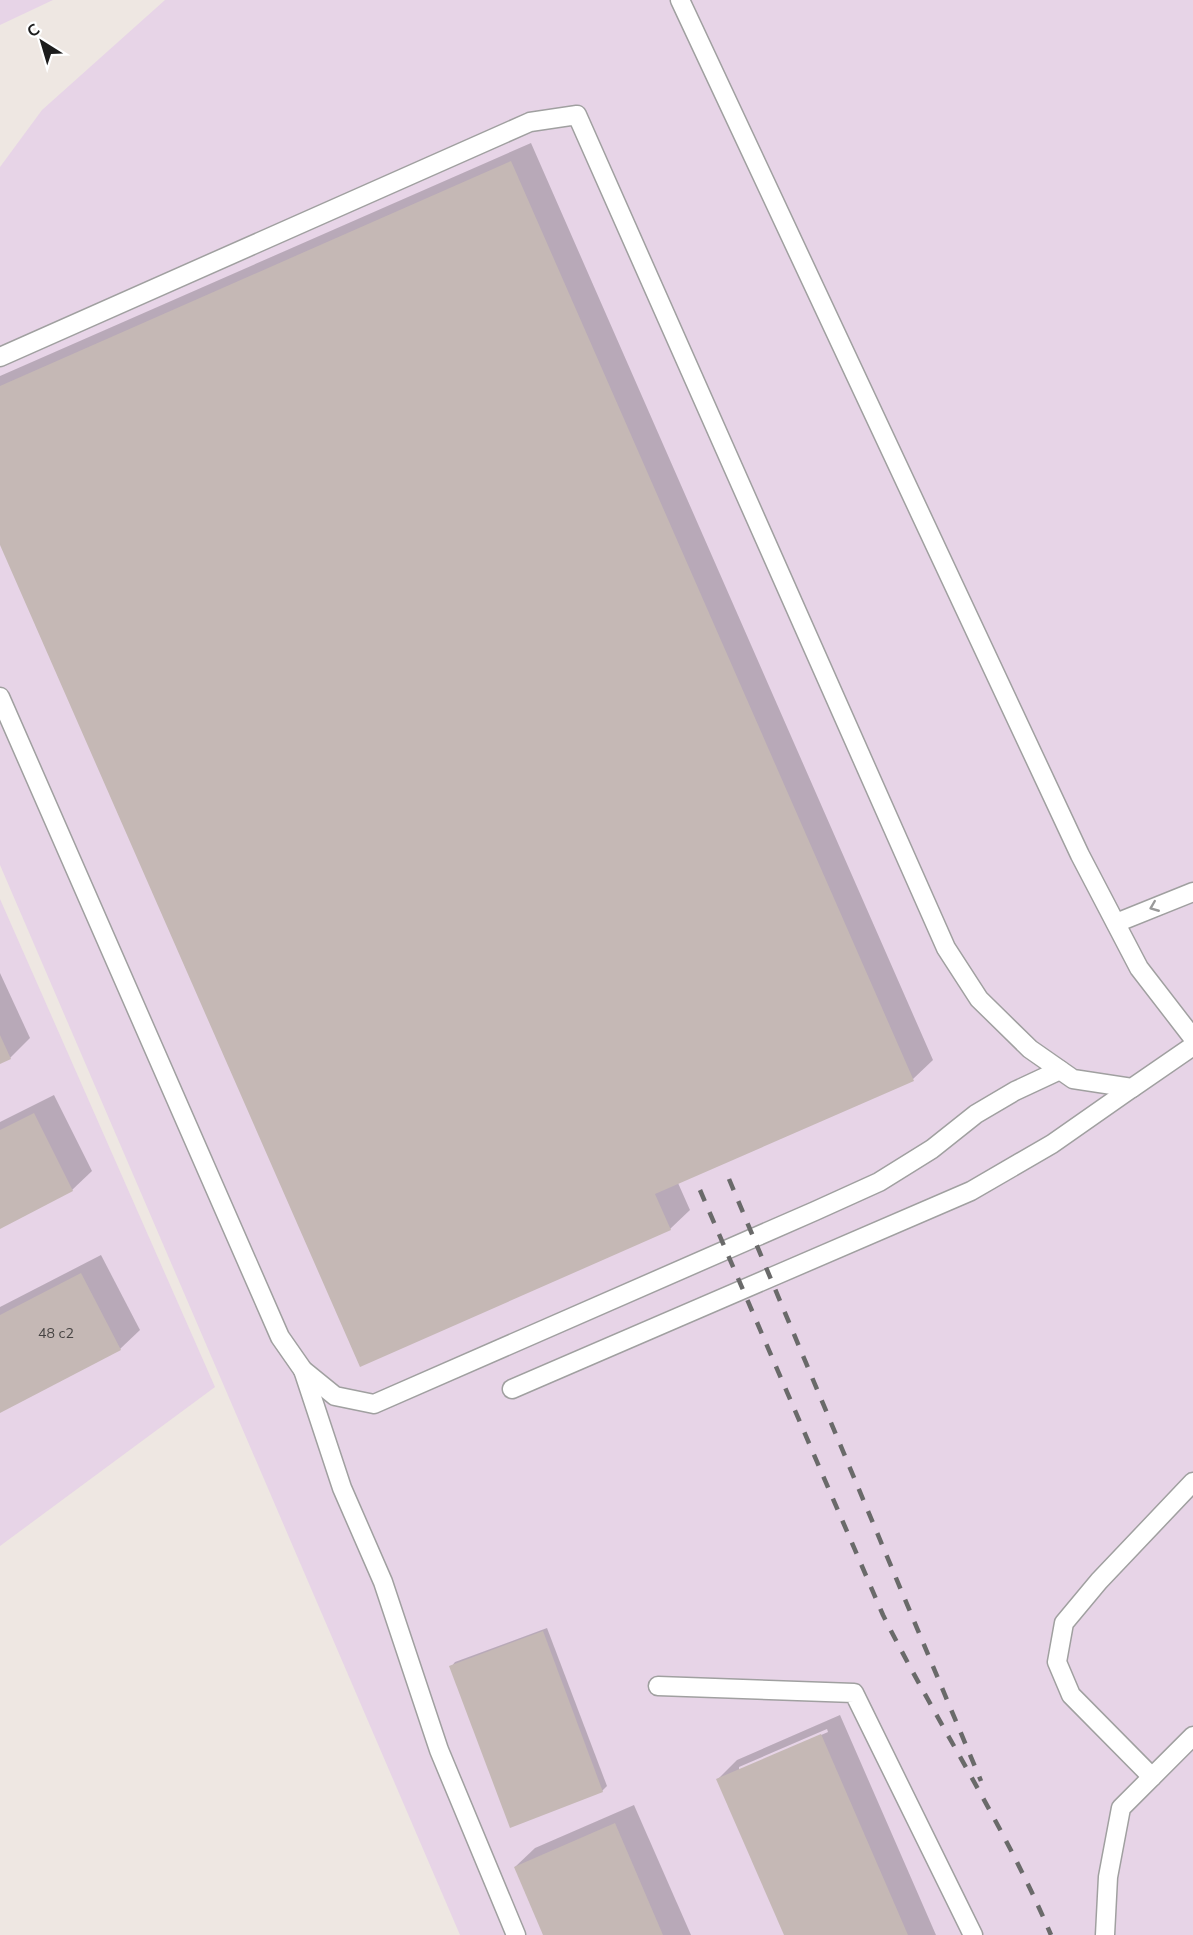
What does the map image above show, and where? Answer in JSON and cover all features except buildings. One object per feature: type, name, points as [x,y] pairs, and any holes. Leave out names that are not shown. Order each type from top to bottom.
[{"type":"lane","points":[[680,0],[1070,834],[1139,968],[1193,1038]]},
{"type":"lane","points":[[0,357],[530,122],[577,115],[946,948],[979,999],[1030,1049],[1072,1079],[1132,1088]]},
{"type":"lane","points":[[0,697],[280,1337],[303,1370],[335,1396],[374,1404],[879,1182],[932,1149],[976,1114],[1015,1091],[1060,1070]]},
{"type":"lane","points":[[1116,923],[1193,892]]},
{"type":"lane","points":[[512,1389],[971,1191],[1052,1144],[1193,1046]]},
{"type":"lane","points":[[303,1370],[342,1488],[383,1582],[439,1750],[516,1935]]},
{"type":"lane","points":[[1152,1778],[1071,1695],[1057,1662],[1064,1623],[1099,1581],[1193,1482]]},
{"type":"lane","points":[[658,1686],[854,1693],[973,1935]]},
{"type":"lane","points":[[1105,1935],[1108,1877],[1120,1808],[1193,1736]]},
{"type":"shaded area","points":[[0,0],[53,0],[0,25]]},
{"type":"shaded area","points":[[165,0],[1193,0],[1193,1935],[460,1935],[0,865],[0,167],[42,110]]},
{"type":"shaded area","points":[[0,899],[215,1387],[0,1546]]},
{"type":"railway","points":[[729,1179],[981,1781]]},
{"type":"railway","points":[[700,1190],[883,1615],[1013,1853],[1051,1935]]}]
